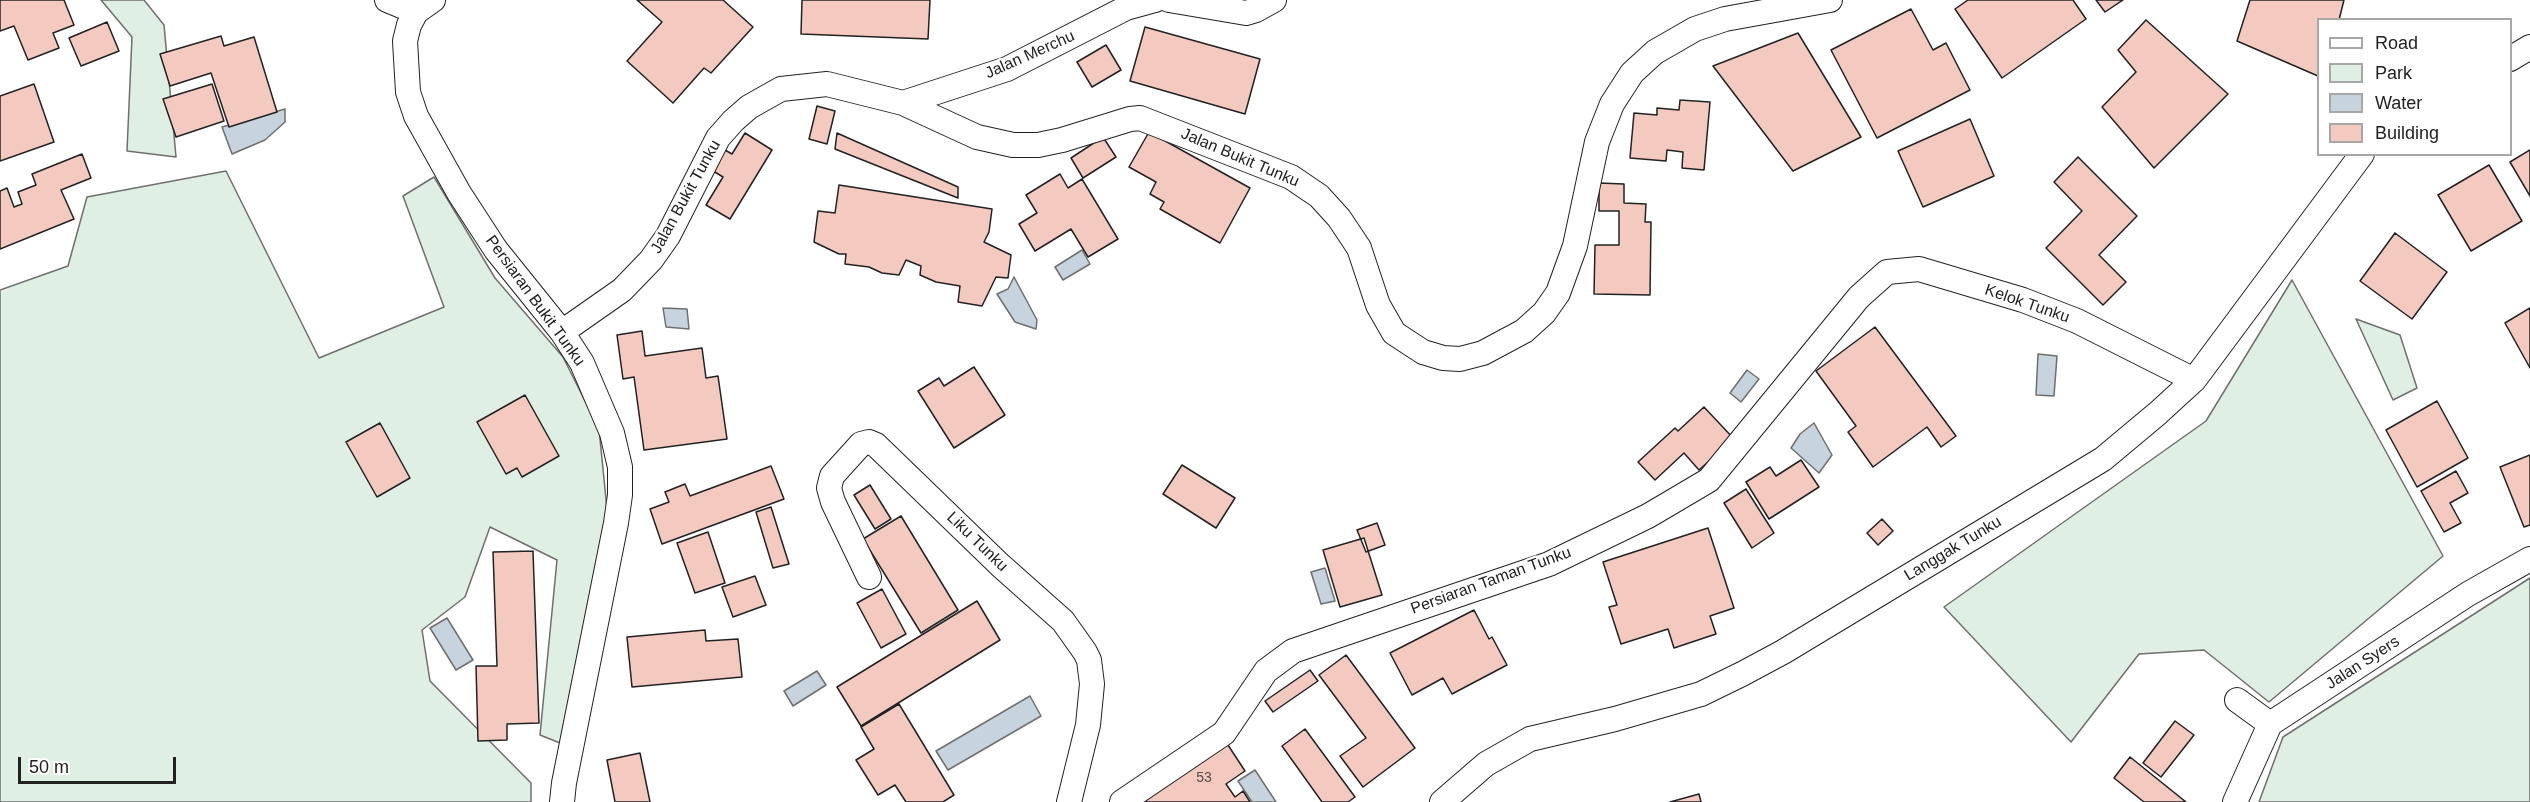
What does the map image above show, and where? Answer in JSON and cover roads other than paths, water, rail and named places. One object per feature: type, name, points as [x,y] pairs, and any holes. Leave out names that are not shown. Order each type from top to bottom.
[{"type":"street","points":[[387,0],[425,6]]},
{"type":"street","name":"Jalan Merchu","points":[[903,103],[1007,69],[1126,8],[1155,0]]},
{"type":"street","points":[[1169,0],[1246,12],[1256,10],[1274,0]]},
{"type":"street","name":"Jalan Bukit Tunku","points":[[562,332],[622,290],[651,260],[668,236],[718,138],[749,107],[781,89],[827,84],[903,103],[977,137],[1013,145],[1038,145],[1062,140],[1140,118],[1291,177],[1319,196],[1339,218],[1359,248],[1378,305],[1394,333],[1423,352],[1460,359],[1483,353],[1524,331],[1544,313],[1558,293],[1575,246],[1597,142],[1612,104],[1632,73],[1655,52],[1695,29],[1725,19],[1830,0]]},
{"type":"street","name":"Persiaran Bukit Tunku","points":[[425,6],[409,25],[404,50],[408,92],[416,116],[459,192],[496,250],[562,332],[591,380],[612,433],[620,467],[620,495],[562,802]]},
{"type":"street","points":[[2512,58],[2530,47]]},
{"type":"street","name":"Langgak Tunku","points":[[1442,802],[1486,764],[1530,739],[1701,694],[1783,652],[2103,459],[2194,380],[2361,156]]},
{"type":"street","name":"Kelok Tunku","points":[[1859,297],[1887,272],[1920,269],[2040,306],[2077,321],[2194,380]]},
{"type":"street","name":"Persiaran Taman Tunku","points":[[1122,802],[1224,733],[1266,671],[1293,651],[1549,564],[1648,516],[1709,480],[1859,297]]},
{"type":"street","name":"Liku Tunku","points":[[868,577],[833,502],[829,488],[832,476],[861,444],[868,442],[876,445],[1000,565],[1063,621],[1085,652],[1089,660],[1092,684],[1088,725],[1069,802]]},
{"type":"street","name":"Jalan Syers","points":[[2270,724],[2468,594],[2530,559]]},
{"type":"street","points":[[2235,802],[2270,724],[2237,700]]},
{"type":"water","points":[[285,109],[285,122],[265,140],[232,154],[222,127]]},
{"type":"water","points":[[1082,250],[1090,264],[1063,280],[1055,267]]},
{"type":"water","points":[[1014,277],[1037,320],[1036,329],[1015,322],[997,294],[1008,289]]},
{"type":"water","points":[[663,308],[687,309],[689,329],[666,327]]},
{"type":"water","points":[[2038,354],[2057,356],[2054,396],[2036,395]]},
{"type":"water","points":[[1747,370],[1759,379],[1741,402],[1730,393]]},
{"type":"water","points":[[1814,423],[1832,455],[1819,473],[1791,448],[1800,434]]},
{"type":"water","points":[[1325,568],[1335,601],[1321,604],[1311,572]]},
{"type":"water","points":[[447,618],[473,660],[456,670],[430,628]]},
{"type":"water","points":[[817,671],[826,685],[793,706],[784,691]]},
{"type":"water","points":[[1030,696],[1041,716],[948,770],[936,751]]},
{"type":"water","points":[[1255,770],[1276,802],[1252,802],[1238,781]]}]
